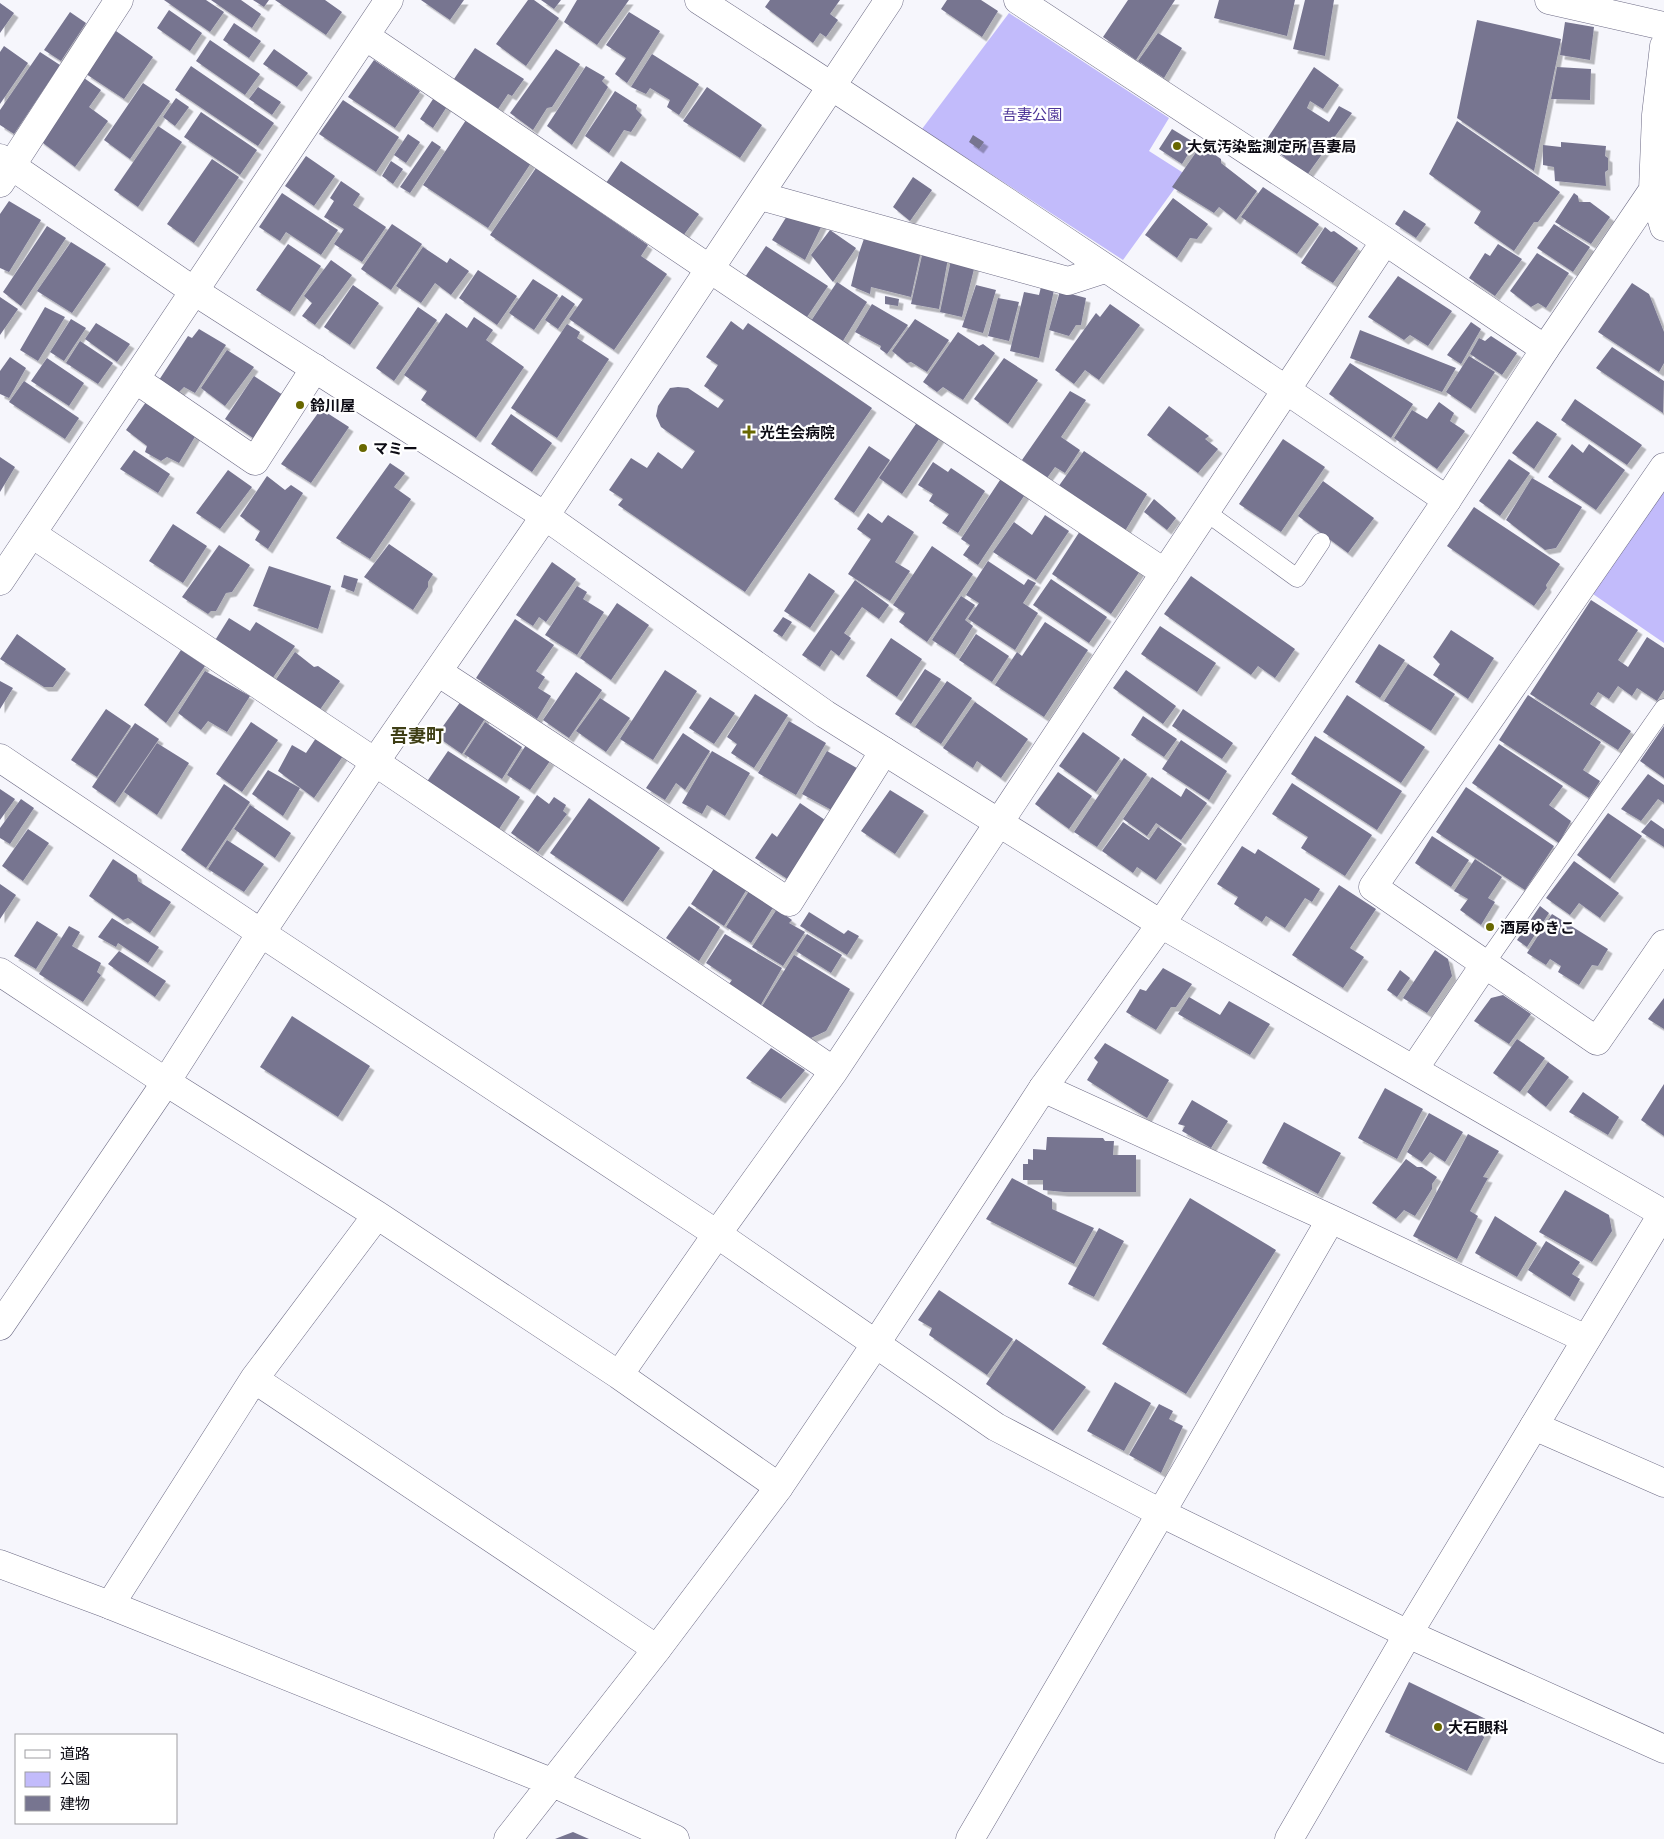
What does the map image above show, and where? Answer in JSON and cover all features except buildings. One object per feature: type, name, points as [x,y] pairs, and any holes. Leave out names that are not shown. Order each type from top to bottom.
[{"type":"street","points":[[119,0],[4,169],[545,516],[825,714],[1160,924],[1664,1213],[1408,1634],[1296,1837]]},
{"type":"street","points":[[0,581],[389,0]]},
{"type":"street","points":[[700,0],[833,86],[1287,390],[1447,500]]},
{"type":"street","points":[[0,1326],[166,1082],[260,933],[375,762],[545,516],[889,0]]},
{"type":"street","points":[[1550,0],[1664,26]]},
{"type":"street","points":[[1021,1],[1545,349]]},
{"type":"street","points":[[365,36],[1165,573]]},
{"type":"street","points":[[1664,46],[1656,115],[1659,193],[1664,227]]},
{"type":"street","points":[[508,1839],[657,1649],[779,1487],[875,1345],[1043,1088],[1160,924],[1447,500],[1545,349],[1659,193]]},
{"type":"street","points":[[760,196],[1068,281],[1105,269]]},
{"type":"street","points":[[619,1375],[834,1071],[1385,241]]},
{"type":"street","points":[[135,379],[255,461],[315,368]]},
{"type":"street","points":[[1664,467],[1373,887],[1598,1041],[1664,944]]},
{"type":"street","points":[[32,534],[834,1071]]},
{"type":"street","points":[[438,672],[789,902],[884,751]]},
{"type":"street","points":[[0,758],[260,933],[717,1234],[996,1427],[1162,1514],[1408,1634],[1664,1749]]},
{"type":"street","points":[[1414,1068],[1485,964]]},
{"type":"street","points":[[0,972],[166,1082],[376,1215],[619,1375],[779,1487]]},
{"type":"street","points":[[1043,1088],[1331,1219],[1586,1340]]},
{"type":"street","points":[[110,1605],[254,1379],[376,1215]]},
{"type":"street","points":[[970,1839],[1162,1514],[1331,1219]]},
{"type":"street","points":[[254,1379],[657,1649]]},
{"type":"street","points":[[1534,1426],[1664,1483]]},
{"type":"street","points":[[0,1564],[110,1605],[552,1782],[675,1839]]},
{"type":"lane","points":[[1206,512],[1297,578],[1321,542]]},
{"type":"lane","points":[[1485,964],[1664,708]]},
{"type":"green space","name":"吾妻公園","points":[[1009,13],[1169,118],[1149,151],[1185,174],[1123,260],[922,129]]},
{"type":"green space","points":[[1664,486],[1664,643],[1593,594]]},
{"type":"place","name":"大気汚染監測定所 吾妻局","points":[[1177,146]]},
{"type":"place","name":"鈴川屋","points":[[300,405]]},
{"type":"place","name":"光生会病院","points":[[749,432]]},
{"type":"place","name":"マミー","points":[[363,448]]},
{"type":"place","name":"酒房ゆきこ","points":[[1490,927]]},
{"type":"place","name":"大石眼科","points":[[1438,1727]]},
{"type":"district","name":"吾妻町","points":[[417,736]]}]
